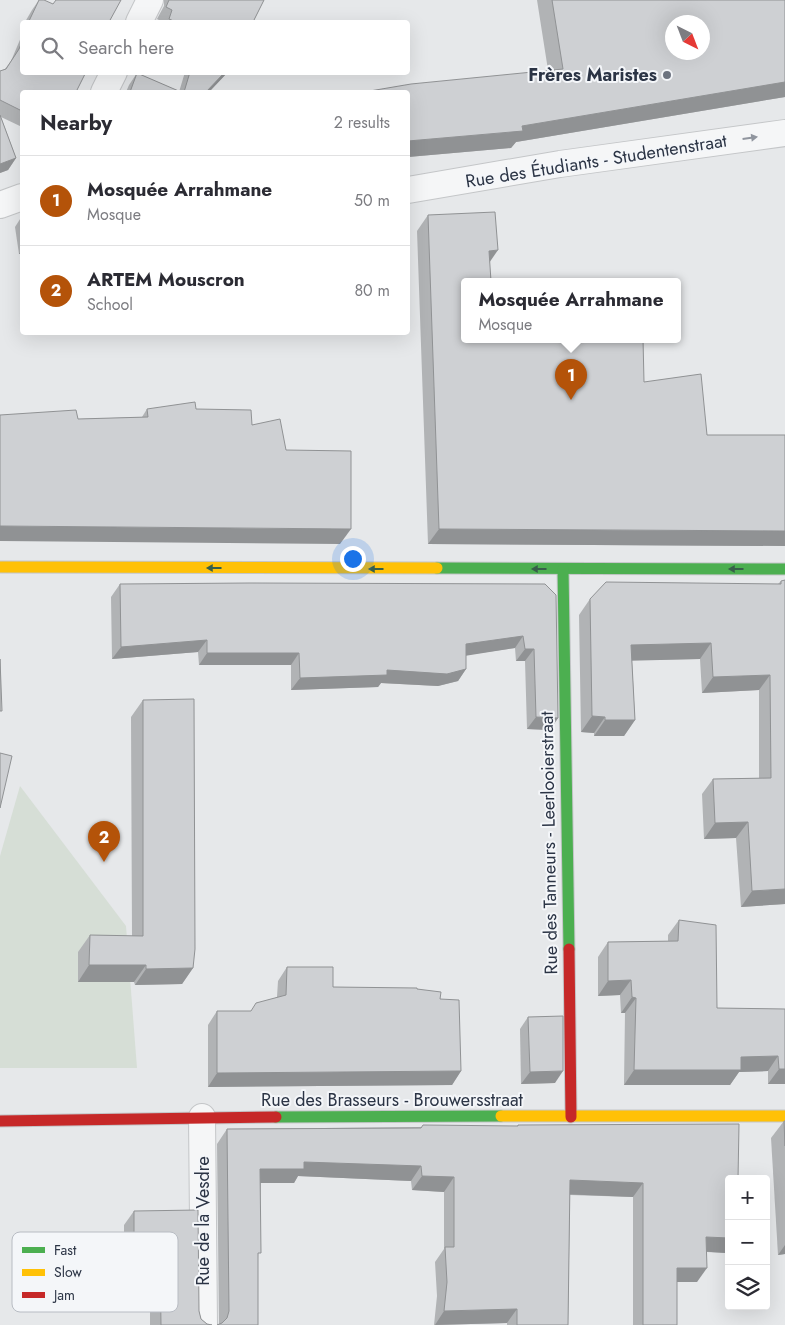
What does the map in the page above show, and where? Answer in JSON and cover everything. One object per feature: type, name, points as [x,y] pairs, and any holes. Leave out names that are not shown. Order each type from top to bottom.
[{"type":"street","points":[[140,20],[150,0]]},
{"type":"street","points":[[105,90],[112,75]]},
{"type":"street","name":"Rue des Étudiants - Studentenstraat","points":[[410,190],[560,164],[785,133]]},
{"type":"street","points":[[0,205],[20,198]]},
{"type":"street","points":[[0,567],[785,569]]},
{"type":"street","name":"Rue des Tanneurs - Leerlooierstraat","points":[[563,569],[571,1117]]},
{"type":"street","name":"Rue des Brasseurs - Brouwersstraat","points":[[0,1120],[202,1117],[785,1116]]},
{"type":"street","name":"Rue de la Vesdre","points":[[202,1117],[204,1325]]},
{"type":"shaded area","points":[[20,786],[126,926],[137,1068],[0,1068],[0,856]]},
{"type":"building","points":[[39,0],[53,4],[56,0],[121,0],[110,20],[29,20]]},
{"type":"building","points":[[169,0],[264,0],[254,20],[171,20],[169,19],[172,10],[166,7]]},
{"type":"building","name":"Frères Maristes","points":[[552,0],[785,0],[785,82],[522,126],[523,131],[410,141],[410,90],[376,90],[411,84],[563,69]]},
{"type":"building","points":[[20,47],[20,75],[84,75],[77,90],[20,90],[20,110],[0,100],[0,71],[6,69]]},
{"type":"building","points":[[136,75],[142,75],[176,90],[131,90]]},
{"type":"building","points":[[189,75],[222,75],[208,90],[185,90]]},
{"type":"building","points":[[0,115],[16,158],[0,164]]},
{"type":"building","points":[[495,212],[498,250],[489,251],[491,278],[461,278],[461,343],[643,343],[644,382],[701,374],[707,435],[785,435],[785,531],[439,529],[428,215]]},
{"type":"building","points":[[195,402],[196,409],[251,410],[252,425],[280,419],[286,450],[351,451],[351,529],[0,526],[0,415],[76,410],[78,419],[148,417],[147,409]]},
{"type":"building","points":[[785,580],[785,889],[752,891],[748,822],[715,823],[713,779],[771,778],[770,675],[713,677],[711,643],[631,645],[635,720],[605,720],[605,717],[592,716],[590,599],[606,582],[781,584],[781,581]]},
{"type":"building","points":[[120,584],[545,584],[556,595],[558,718],[536,717],[534,649],[525,649],[523,636],[466,644],[466,669],[447,674],[387,670],[387,675],[300,678],[299,653],[207,653],[207,640],[121,647]]},
{"type":"building","points":[[0,659],[2,711],[0,711]]},
{"type":"building","points":[[194,699],[195,949],[193,968],[146,969],[146,965],[89,965],[90,935],[143,936],[143,700]]},
{"type":"building","points":[[0,753],[12,756],[0,808]]},
{"type":"building","points":[[679,920],[716,925],[717,1008],[785,1009],[785,1069],[779,1069],[778,1056],[741,1057],[741,1070],[634,1070],[636,998],[632,997],[631,980],[608,981],[608,942],[678,941]]},
{"type":"building","points":[[287,967],[333,967],[333,987],[417,988],[441,992],[440,999],[459,1000],[461,1071],[217,1073],[217,1011],[251,1011],[256,1003],[286,995]]},
{"type":"building","points":[[563,1016],[563,1071],[530,1072],[528,1017]]},
{"type":"building","points":[[739,1124],[738,1175],[725,1175],[725,1238],[706,1237],[707,1268],[677,1268],[677,1325],[643,1325],[643,1183],[570,1180],[568,1325],[517,1325],[517,1309],[444,1311],[447,1282],[445,1247],[454,1247],[454,1177],[422,1176],[421,1166],[304,1162],[304,1169],[260,1169],[261,1253],[258,1253],[258,1325],[217,1325],[227,1318],[229,1311],[227,1129],[421,1128],[423,1125]]},
{"type":"building","points":[[198,1210],[199,1311],[201,1319],[207,1324],[212,1325],[161,1325],[161,1312],[178,1312],[178,1232],[134,1232],[134,1211]]},
{"type":"traffic: fast","points":[[437,568],[785,569]]},
{"type":"traffic: fast","points":[[563,569],[569,949]]},
{"type":"traffic: fast","points":[[276,1117],[501,1116]]},
{"type":"traffic: slow","points":[[0,567],[437,568]]},
{"type":"traffic: slow","points":[[501,1116],[785,1116]]},
{"type":"traffic: jam","points":[[569,949],[571,1117]]},
{"type":"traffic: jam","points":[[0,1121],[276,1117]]},
{"type":"place","name":"Frères Maristes","points":[[667,75]]},
{"type":"place","name":"Mosquée Arrahmane","points":[[571,400]]},
{"type":"place","name":"ARTEM Mouscron","points":[[104,862]]}]
